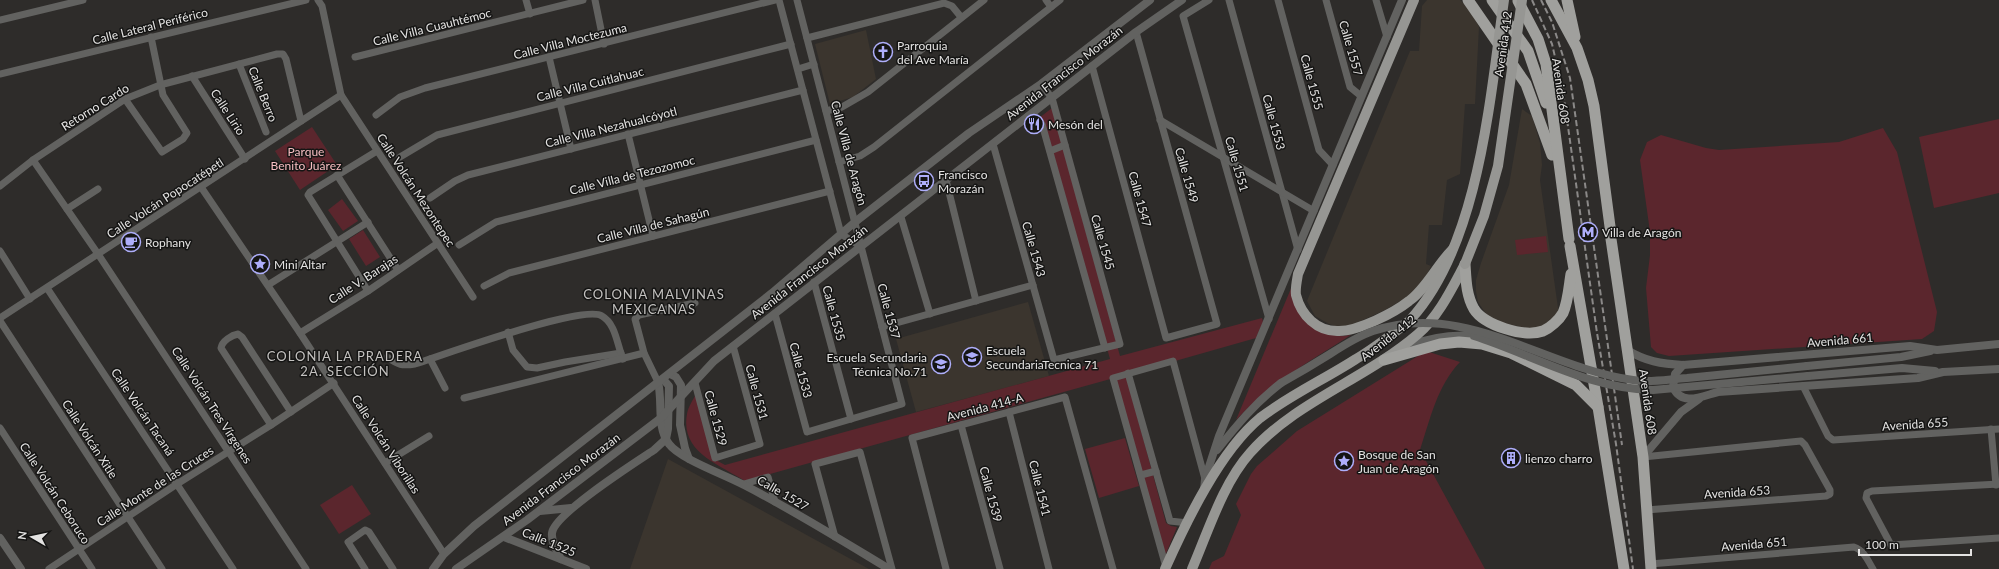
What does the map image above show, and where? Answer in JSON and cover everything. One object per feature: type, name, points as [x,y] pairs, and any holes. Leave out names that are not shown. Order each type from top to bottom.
[{"type":"highway","points":[[1468,0],[1526,84],[1560,176]]},
{"type":"highway","points":[[1492,0],[1528,51],[1545,96],[1554,127]]},
{"type":"highway","name":"Avenida 608","points":[[1518,0],[1538,38],[1546,64],[1572,266],[1598,407],[1624,569]]},
{"type":"highway","name":"Avenida 608","points":[[1551,0],[1577,48],[1588,80],[1594,106],[1642,457],[1650,567]]},
{"type":"highway","points":[[1567,0],[1574,27],[1577,48]]},
{"type":"highway","points":[[1575,0],[1577,48]]},
{"type":"highway","points":[[1465,264],[1466,284],[1469,299],[1480,318],[1492,325],[1529,333],[1542,331],[1554,324],[1563,313],[1572,266]]},
{"type":"highway","points":[[1384,360],[1440,344],[1459,342],[1482,344],[1511,353],[1564,378],[1576,385],[1598,407]]},
{"type":"main road","points":[[1414,0],[1298,274],[1296,294],[1302,311],[1313,324],[1327,330],[1339,332],[1350,330],[1381,317],[1409,301],[1425,284],[1438,264],[1453,248]]},
{"type":"main road","name":"Avenida 412","points":[[1166,568],[1204,491],[1228,453],[1260,419],[1297,393],[1385,341],[1411,319],[1424,305],[1434,288],[1453,248],[1474,183],[1483,141],[1504,0]]},
{"type":"main road","name":"Avenida 412","points":[[1192,569],[1226,490],[1250,453],[1276,427],[1384,360],[1419,334],[1436,313],[1465,264],[1484,216],[1498,166],[1522,0]]},
{"type":"street","points":[[0,20],[56,3],[83,0]]},
{"type":"street","name":"Calle Lateral Periférico","points":[[0,74],[151,37],[282,2],[306,0]]},
{"type":"street","points":[[318,0],[322,6],[341,95]]},
{"type":"street","points":[[526,0],[530,14]]},
{"type":"street","name":"Calle Villa Cuauhtémoc","points":[[355,57],[583,0]]},
{"type":"street","points":[[595,0],[604,44]]},
{"type":"street","name":"Calle Villa Moctezuma","points":[[376,115],[400,97],[425,88],[775,0]]},
{"type":"street","points":[[779,0],[841,234],[860,246]]},
{"type":"street","name":"Calle Villa de Aragón","points":[[797,0],[860,246]]},
{"type":"street","points":[[826,111],[842,107],[859,99],[984,0]]},
{"type":"street","points":[[1046,0],[1051,7]]},
{"type":"street","points":[[839,162],[860,156],[874,147],[1060,0]]},
{"type":"street","name":"Avenida Francisco Morazán","points":[[433,569],[444,554],[477,523],[658,378],[670,374],[772,293],[855,222],[969,133],[1041,84],[1150,0]]},
{"type":"street","name":"Avenida Francisco Morazán","points":[[456,569],[539,511],[661,418],[714,361],[860,246],[901,217],[946,180],[1136,32],[1182,0]]},
{"type":"street","name":"Calle 1551","points":[[1208,0],[1183,16],[1269,319]]},
{"type":"street","name":"Calle 1553","points":[[1229,0],[1298,250]]},
{"type":"street","name":"Calle 1555","points":[[1278,0],[1319,150],[1322,155],[1334,165]]},
{"type":"street","name":"Calle 1557","points":[[1326,0],[1350,87],[1361,96]]},
{"type":"street","points":[[1376,0],[1387,37]]},
{"type":"street","name":"Avenida 412","points":[[1204,491],[1205,479],[1219,436],[1402,0]]},
{"type":"street","points":[[807,38],[944,3],[952,6],[961,17]]},
{"type":"street","name":"Calle 1549","points":[[1136,32],[1217,324]]},
{"type":"street","points":[[125,99],[162,152],[186,136],[187,133],[163,95],[151,37]]},
{"type":"street","name":"Calle Villa Cuitlahuac","points":[[400,157],[437,134],[791,44]]},
{"type":"street","name":"Retorno Cardo","points":[[0,186],[33,160],[125,99],[160,85],[277,54],[283,54],[286,59],[301,121]]},
{"type":"street","points":[[549,57],[571,149]]},
{"type":"street","name":"Calle Berro","points":[[239,64],[266,132]]},
{"type":"street","points":[[798,69],[814,64]]},
{"type":"street","name":"Calle 1547","points":[[1092,66],[1166,338],[1217,324]]},
{"type":"street","name":"Calle Lirio","points":[[192,76],[245,159]]},
{"type":"street","name":"Calle 1545","points":[[1041,84],[1052,98],[1120,344],[1105,348]]},
{"type":"street","name":"Calle Villa Nezahualcóyotl","points":[[430,198],[454,181],[468,175],[803,90]]},
{"type":"street","name":"Calle Volcán Popocatépetl","points":[[0,319],[341,95]]},
{"type":"street","name":"Calle Volcán Mezontepec","points":[[341,95],[473,297]]},
{"type":"street","points":[[1027,117],[1042,124],[1105,348]]},
{"type":"street","points":[[1160,120],[1314,211]]},
{"type":"street","points":[[628,134],[641,184],[652,236]]},
{"type":"street","name":"Calle Villa de Tezozomoc","points":[[459,245],[496,222],[816,140]]},
{"type":"street","name":"Calle 1543","points":[[993,144],[1054,360],[1105,348]]},
{"type":"street","points":[[1050,151],[1065,145]]},
{"type":"street","points":[[368,291],[308,195],[310,192],[377,151]]},
{"type":"street","name":"Calle Volcán Tres Vírgenes","points":[[33,160],[98,254],[306,569]]},
{"type":"street","points":[[337,175],[398,270]]},
{"type":"street","points":[[946,180],[976,301]]},
{"type":"street","name":"Calle Volcán Viborillas","points":[[201,188],[334,383],[444,554]]},
{"type":"street","points":[[67,209],[98,189]]},
{"type":"street","name":"Calle Villa de Sahagún","points":[[484,286],[509,273],[830,191]]},
{"type":"street","points":[[901,217],[930,314]]},
{"type":"street","points":[[268,285],[368,222]]},
{"type":"street","name":"Calle V. Barajas","points":[[300,333],[368,291],[438,243]]},
{"type":"street","name":"Calle 1537","points":[[851,419],[902,404],[860,246]]},
{"type":"street","points":[[0,251],[30,299]]},
{"type":"street","name":"Calle 1535","points":[[814,282],[851,419]]},
{"type":"street","points":[[882,327],[1033,285]]},
{"type":"street","name":"Calle Volcán Tacaná","points":[[47,288],[233,569]]},
{"type":"street","points":[[561,559],[554,544],[552,533],[555,525],[571,508],[654,450],[666,439],[668,429],[669,386],[658,378],[644,353],[634,322],[636,317],[695,304]]},
{"type":"street","points":[[388,357],[396,364],[403,366],[430,359],[508,332],[588,313],[595,313],[602,316],[610,323],[615,332],[622,356]]},
{"type":"street","name":"Calle 1533","points":[[775,314],[807,432],[851,419]]},
{"type":"street","name":"Calle Volcán Xitle","points":[[0,319],[162,569]]},
{"type":"street","points":[[1213,456],[1244,416],[1260,399],[1281,383],[1351,341],[1372,331],[1410,324],[1445,324],[1476,329],[1582,368],[1634,381],[1693,377],[1901,357],[1937,350]]},
{"type":"street","points":[[508,332],[513,350],[527,367],[537,368],[565,362],[644,353]]},
{"type":"street","points":[[271,425],[221,346],[223,343],[238,334],[242,337],[291,412]]},
{"type":"street","points":[[1397,350],[1419,341],[1445,336],[1474,336],[1579,376],[1612,386],[1634,389],[1660,389],[1902,368],[1944,372],[1999,369]]},
{"type":"street","name":"Avenida 661","points":[[1627,350],[1646,360],[1658,364],[1683,365],[1910,346],[1937,350],[1999,344]]},
{"type":"street","name":"Calle 1531","points":[[715,458],[760,444],[733,346]]},
{"type":"street","points":[[464,398],[622,356]]},
{"type":"street","points":[[430,359],[444,388]]},
{"type":"street","points":[[1166,568],[1113,378],[1173,361],[1205,479]]},
{"type":"street","points":[[1683,365],[1677,370],[1673,379],[1675,391],[1684,398],[1700,398]]},
{"type":"street","points":[[1642,457],[1681,412],[1700,398],[1718,392],[1918,378],[1944,372]]},
{"type":"street","points":[[1128,373],[1170,521],[1188,523]]},
{"type":"street","points":[[670,374],[679,380],[681,385],[680,425],[683,442],[689,459]]},
{"type":"street","name":"Calle 1527","points":[[658,378],[662,430],[673,449],[689,459],[744,484],[890,569]]},
{"type":"street","name":"Calle Monte de las Cruces","points":[[49,569],[177,484],[271,425],[334,383]]},
{"type":"street","name":"Calle 1529","points":[[695,383],[715,458]]},
{"type":"street","name":"Avenida 655","points":[[1804,386],[1828,436],[1833,440],[1999,429]]},
{"type":"street","name":"Avenida 414-A","points":[[946,569],[912,438],[1065,397],[1113,569]]},
{"type":"street","name":"Calle 1541","points":[[1009,412],[1049,569]]},
{"type":"street","name":"Calle 1539","points":[[961,425],[1000,569]]},
{"type":"street","name":"Calle Volcán Ceboruco","points":[[0,428],[92,569]]},
{"type":"street","points":[[1991,429],[1997,485],[1872,491],[1867,493],[1866,498],[1891,545],[1999,538]]},
{"type":"street","points":[[385,463],[429,436]]},
{"type":"street","name":"Avenida 653","points":[[1642,457],[1801,442],[1805,445],[1830,490],[1830,494],[1826,496],[1646,510]]},
{"type":"street","points":[[835,537],[815,464],[860,452],[890,569]]},
{"type":"street","points":[[1141,475],[1156,471]]},
{"type":"street","points":[[744,484],[768,477],[775,502]]},
{"type":"street","points":[[539,511],[571,508]]},
{"type":"street","points":[[365,569],[348,542],[366,530],[393,569]]},
{"type":"street","name":"Calle 1525","points":[[504,536],[586,569]]},
{"type":"street","points":[[0,538],[21,569]]},
{"type":"street","name":"Avenida 651","points":[[1650,567],[1854,547],[1859,549],[1873,569]]},
{"type":"shaded area","points":[[1427,0],[1460,0],[1470,9],[1479,27],[1475,104],[1465,104],[1460,174],[1447,180],[1442,225],[1429,225],[1426,264],[1431,266],[1424,281],[1409,296],[1385,310],[1350,326],[1338,327],[1315,316],[1307,301],[1410,51],[1419,51],[1422,6]]},
{"type":"shaded area","points":[[866,30],[876,79],[853,97],[830,104],[815,44]]},
{"type":"shaded area","points":[[1522,109],[1532,116],[1540,143],[1542,165],[1540,180],[1559,315],[1543,327],[1531,329],[1499,322],[1486,314],[1478,302],[1476,291],[1476,280],[1481,263],[1509,185]]},
{"type":"shaded area","name":"Escuela SecundariaTecnica 71","points":[[1028,302],[1049,376],[916,412],[896,339]]},
{"type":"shaded area","points":[[668,459],[814,539],[869,569],[630,569]]},
{"type":"green space","points":[[1052,108],[1120,356],[1262,318],[1263,322],[1256,338],[1126,375],[1166,523],[1177,527],[1165,556],[1114,378],[745,481],[713,462],[695,447],[689,438],[686,427],[689,406],[696,394],[714,459],[725,465],[1110,359],[1045,123],[1039,118]]},
{"type":"green space","points":[[1999,119],[1999,193],[1934,208],[1919,137]]},
{"type":"green space","name":"Parque Benito Juárez","points":[[312,127],[337,165],[300,190],[275,151]]},
{"type":"green space","points":[[1883,128],[1897,152],[1937,312],[1934,331],[1922,339],[1669,356],[1657,353],[1651,347],[1646,288],[1650,255],[1650,232],[1640,160],[1647,142],[1661,135],[1706,148],[1719,150],[1839,142]]},
{"type":"green space","points":[[342,199],[358,221],[343,231],[328,210]]},
{"type":"green space","points":[[363,230],[380,257],[366,266],[349,239]]},
{"type":"green space","points":[[1546,236],[1548,252],[1517,255],[1515,240]]},
{"type":"green space","points":[[1292,286],[1302,315],[1342,336],[1351,335],[1276,384],[1236,420]]},
{"type":"green space","name":"Bosque de San Juan de Aragón","points":[[1426,351],[1460,362],[1452,371],[1440,392],[1420,450],[1485,569],[1209,569],[1212,562],[1224,556],[1241,515],[1236,504],[1251,474],[1257,466],[1297,431]]},
{"type":"green space","points":[[1125,438],[1139,486],[1099,498],[1085,449]]},
{"type":"green space","points":[[352,485],[371,514],[339,534],[320,505]]},
{"type":"railway","points":[[1532,0],[1552,44],[1563,91],[1597,333],[1616,444],[1633,569]]},
{"type":"railway","points":[[1541,0],[1552,22],[1570,78],[1622,445]]},
{"type":"place","name":"Parroquia del Ave María","points":[[883,52]]},
{"type":"place","name":"Mesón del","points":[[1034,124]]},
{"type":"place","name":"Francisco Morazán","points":[[924,181]]},
{"type":"place","name":"Villa de Aragón","points":[[1588,232]]},
{"type":"place","name":"Rophany","points":[[131,242]]},
{"type":"place","name":"Mini Altar","points":[[260,264]]},
{"type":"place","name":"Escuela SecundariaTecnica 71","points":[[972,357]]},
{"type":"place","name":"Escuela Secundaria Técnica No.71","points":[[941,364]]},
{"type":"place","name":"lienzo charro","points":[[1511,458]]},
{"type":"place","name":"Bosque de San Juan de Aragón","points":[[1344,461]]},
{"type":"district","name":"COLONIA MALVINAS MEXICANAS","points":[[654,302]]},
{"type":"district","name":"COLONIA LA PRADERA 2A. SECCIÓN","points":[[345,364]]}]
